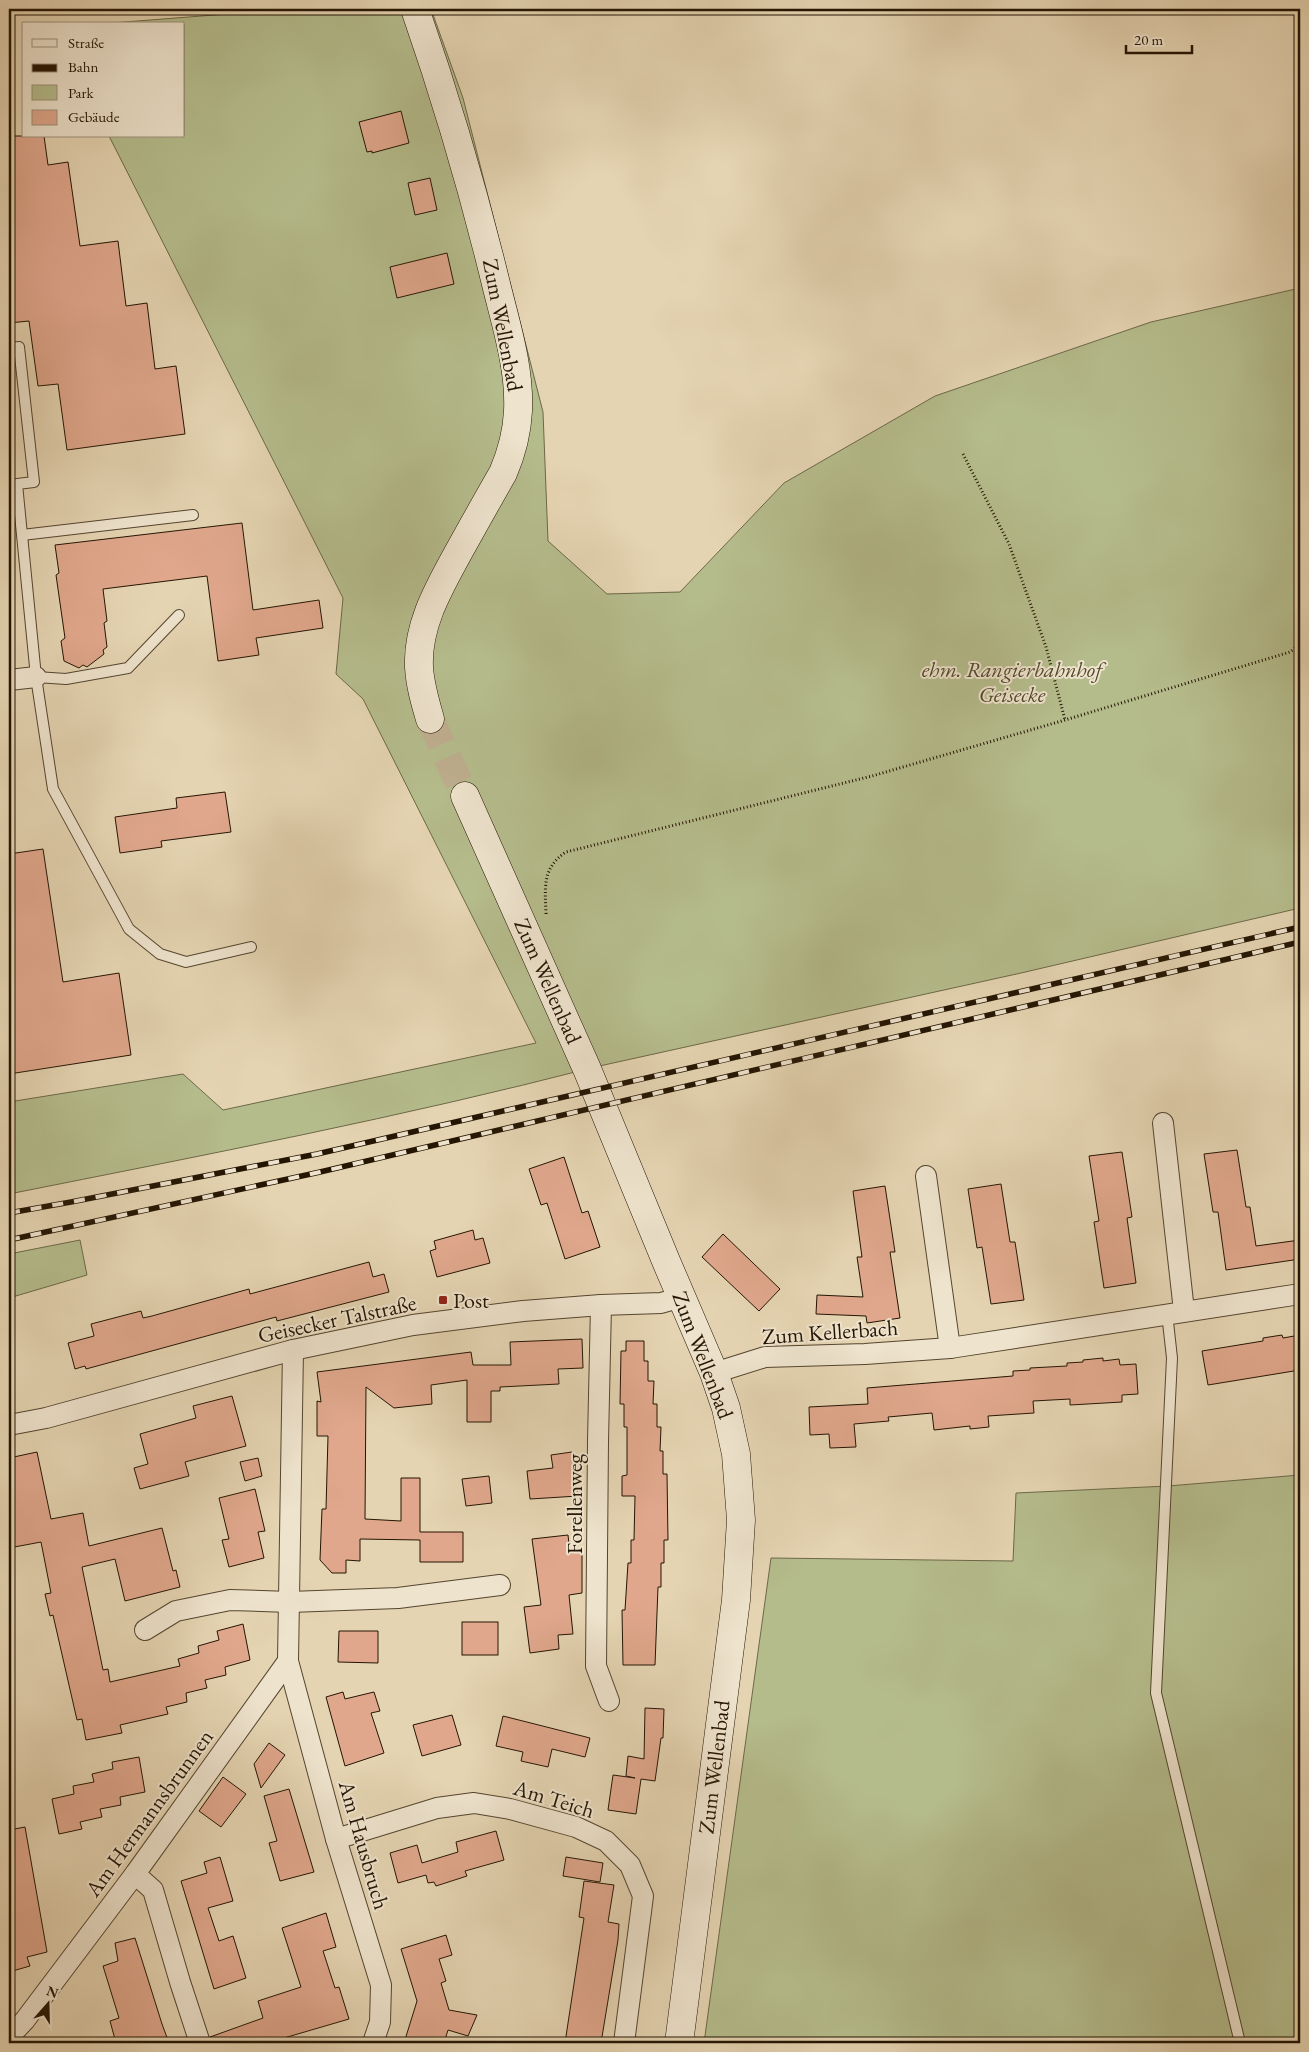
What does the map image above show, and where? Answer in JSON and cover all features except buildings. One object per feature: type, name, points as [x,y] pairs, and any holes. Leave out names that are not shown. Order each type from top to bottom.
[{"type":"main road","name":"Zum Wellenbad","points":[[415,9],[444,92],[481,222],[508,334],[517,381],[518,410],[516,434],[508,460],[435,597],[425,622],[419,666],[422,692],[430,719]]},
{"type":"main road","name":"Zum Wellenbad","points":[[465,796],[587,1069],[714,1373],[726,1408],[736,1454],[741,1520],[736,1600],[679,2043]]},
{"type":"street","points":[[9,680],[36,677]]},
{"type":"street","points":[[1163,1123],[1176,1312]]},
{"type":"street","points":[[926,1176],[950,1348]]},
{"type":"street","name":"Zum Kellerbach","points":[[714,1373],[766,1357],[865,1354],[950,1348],[1300,1294]]},
{"type":"street","name":"Geisecker Talstraße","points":[[9,1425],[74,1410],[293,1350],[442,1321],[523,1311],[601,1305],[642,1305],[661,1303],[682,1297]]},
{"type":"street","name":"Forellenweg","points":[[601,1305],[596,1666],[609,1701]]},
{"type":"street","points":[[288,1661],[293,1350]]},
{"type":"street","points":[[145,1630],[176,1611],[230,1600],[290,1602],[398,1598],[500,1584]]},
{"type":"street","name":"Am Hausbruch","points":[[288,1661],[336,1839],[381,1985],[380,2022],[373,2043]]},
{"type":"street","name":"Am Hermannsbrunnen","points":[[9,2037],[25,2020],[135,1874],[288,1661]]},
{"type":"street","name":"Am Teich","points":[[336,1839],[437,1808],[474,1803],[510,1809],[576,1827],[606,1841],[630,1865],[643,1896],[624,2043]]},
{"type":"street","points":[[135,1874],[153,1890],[200,2043]]},
{"type":"lane","points":[[9,348],[19,347],[34,482],[17,484],[36,677],[53,789],[129,929],[160,954],[186,962],[251,947]]},
{"type":"lane","points":[[22,535],[193,515]]},
{"type":"lane","points":[[36,677],[66,679],[128,668],[179,616]]},
{"type":"lane","points":[[1176,1312],[1172,1358],[1156,1693],[1240,2043]]},
{"type":"path","points":[[963,454],[1009,544],[1046,647],[1065,720]]},
{"type":"path","points":[[546,916],[546,877],[554,860],[566,852],[872,776],[1290,652],[1300,644]]},
{"type":"green space","name":"ehm. Rangierbahnhof Geisecke","points":[[292,9],[431,9],[463,98],[543,412],[548,541],[607,594],[680,592],[784,483],[935,396],[1151,322],[1300,288],[1300,908],[1021,973],[595,1067],[376,1119],[9,1194],[9,1102],[183,1074],[223,1110],[536,1043],[363,699],[336,674],[343,598],[110,138],[185,138],[185,22],[124,22]]},
{"type":"green space","points":[[80,1240],[87,1275],[9,1298],[9,1254]]},
{"type":"green space","points":[[1300,1475],[1300,2043],[704,2043],[771,1558],[1013,1561],[1016,1493],[1168,1486]]},
{"type":"tunnel","points":[[430,719],[465,796]]},
{"type":"railway","points":[[9,1213],[317,1154],[1300,927]]},
{"type":"railway","points":[[9,1240],[320,1172],[1300,942]]},
{"type":"place","name":"Post","points":[[443,1300]]}]
